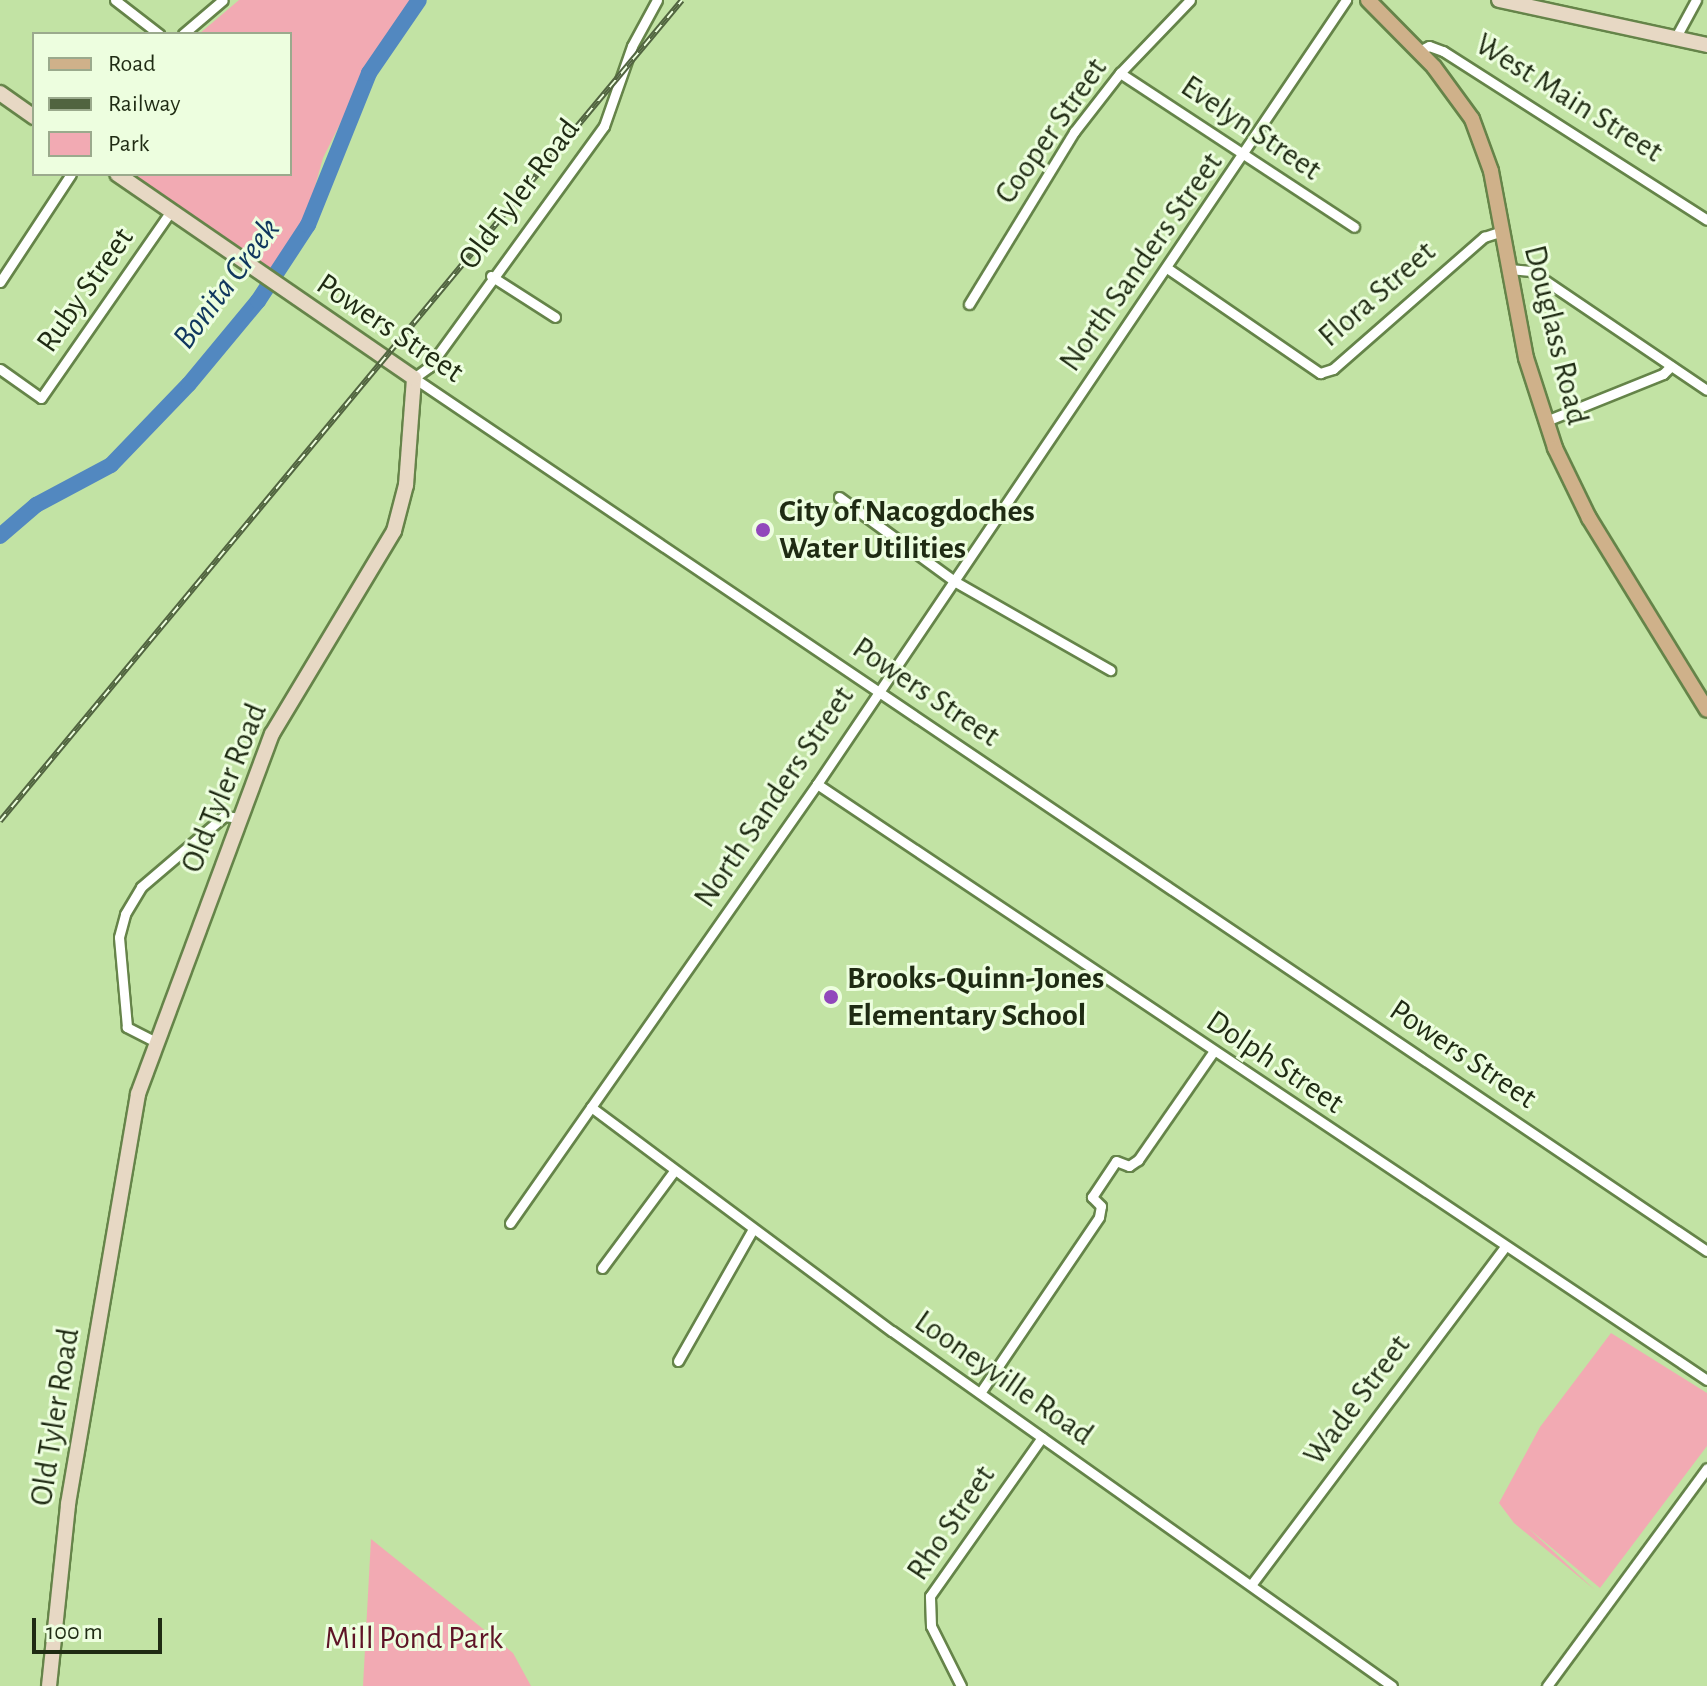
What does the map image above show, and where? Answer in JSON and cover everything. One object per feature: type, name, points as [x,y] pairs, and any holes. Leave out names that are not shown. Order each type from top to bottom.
[{"type":"main road","points":[[1368,0],[1419,51]]},
{"type":"main road","name":"Douglass Road","points":[[1419,51],[1472,119],[1491,171],[1526,358],[1546,421],[1589,518],[1707,710]]},
{"type":"street","points":[[115,0],[156,32]]},
{"type":"street","points":[[185,32],[223,0]]},
{"type":"street","name":"Old Tyler Road","points":[[49,1686],[68,1504],[127,1143],[156,1042],[240,818],[294,689],[394,531],[406,485],[414,378],[429,367],[491,276],[604,126],[632,46],[657,0]]},
{"type":"street","name":"Cooper Street","points":[[969,304],[1074,132],[1120,73],[1190,0]]},
{"type":"street","name":"North Sanders Street","points":[[510,1223],[817,784],[1246,156],[1346,0]]},
{"type":"street","points":[[1499,0],[1707,45]]},
{"type":"street","points":[[1676,37],[1696,0]]},
{"type":"street","name":"West Main Street","points":[[1419,51],[1429,46],[1443,51],[1707,220]]},
{"type":"street","name":"Evelyn Street","points":[[1120,73],[1354,227]]},
{"type":"street","points":[[0,93],[32,116]]},
{"type":"street","points":[[0,282],[70,176]]},
{"type":"street","name":"Powers Street","points":[[120,176],[877,692],[1707,1251]]},
{"type":"street","name":"Ruby Street","points":[[0,369],[41,398],[171,211]]},
{"type":"street","name":"Flora Street","points":[[1167,268],[1320,373],[1333,369],[1484,237],[1502,231]]},
{"type":"street","points":[[1509,269],[1531,271],[1707,390]]},
{"type":"street","points":[[491,276],[555,317]]},
{"type":"street","points":[[1546,421],[1663,374],[1671,366]]},
{"type":"street","points":[[839,497],[954,581],[1110,670]]},
{"type":"street","name":"Dolph Street","points":[[817,784],[1707,1380]]},
{"type":"street","points":[[156,1042],[127,1027],[119,937],[125,914],[141,887],[224,816],[240,818]]},
{"type":"street","points":[[980,1393],[1099,1217],[1101,1206],[1092,1197],[1116,1161],[1129,1166],[1138,1160],[1213,1052]]},
{"type":"street","name":"Looneyville Road","points":[[591,1107],[753,1229],[1392,1686]]},
{"type":"street","points":[[602,1268],[674,1171]]},
{"type":"street","points":[[678,1361],[753,1229]]},
{"type":"street","name":"Wade Street","points":[[1251,1585],[1505,1247]]},
{"type":"street","name":"Rho Street","points":[[961,1686],[931,1626],[930,1596],[1042,1437]]},
{"type":"street","points":[[1547,1686],[1707,1468]]},
{"type":"green space","points":[[239,0],[415,0],[365,74],[323,158],[305,222],[272,273],[132,176],[292,176],[292,32],[201,32]]},
{"type":"green space","points":[[1611,1333],[1707,1393],[1707,1446],[1600,1588],[1528,1528],[1595,1590],[1514,1523],[1499,1503],[1540,1427]]},
{"type":"green space","name":"Mill Pond Park","points":[[371,1539],[513,1653],[531,1686],[363,1686]]},
{"type":"waterway","name":"Bonita Creek","points":[[0,536],[36,505],[111,465],[189,384],[258,301],[308,225],[369,73],[419,0]]},
{"type":"railway","points":[[0,821],[682,0]]},
{"type":"place","name":"City of Nacogdoches Water Utilities","points":[[763,530]]},
{"type":"place","name":"Brooks-Quinn-Jones Elementary School","points":[[831,997]]}]
